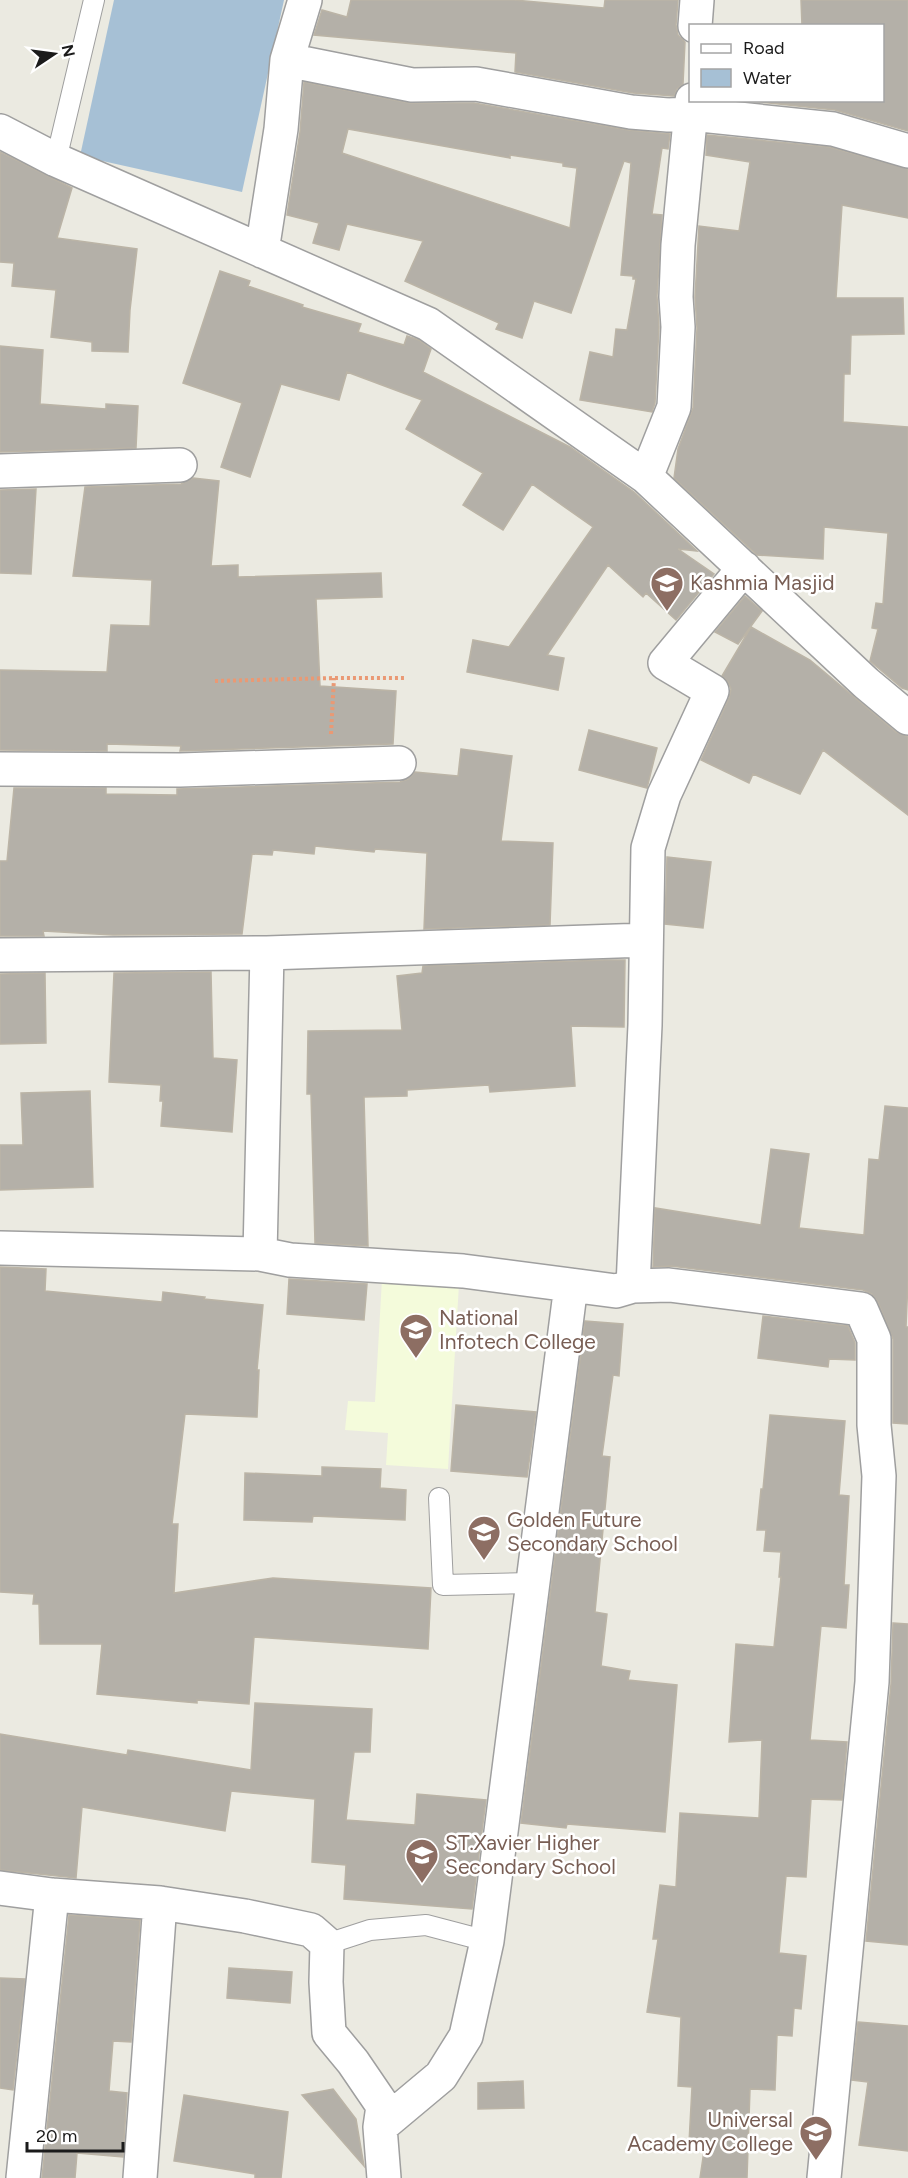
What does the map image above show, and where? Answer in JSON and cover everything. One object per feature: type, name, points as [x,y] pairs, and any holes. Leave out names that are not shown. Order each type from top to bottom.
[{"type":"street","points":[[262,251],[281,129],[286,60],[304,0]]},
{"type":"street","points":[[696,24],[697,0]]},
{"type":"street","points":[[286,60],[412,85],[476,84],[632,112],[668,115],[691,107],[833,129],[908,151]]},
{"type":"street","points":[[646,477],[674,407],[678,327],[676,297],[678,245],[691,107]]},
{"type":"street","points":[[0,131],[56,160],[428,324],[646,477],[866,683],[908,718]]},
{"type":"street","points":[[0,471],[180,465]]},
{"type":"street","points":[[633,1287],[645,1025],[648,848],[664,795],[712,691],[665,663],[744,568]]},
{"type":"street","points":[[0,769],[180,770],[399,763]]},
{"type":"street","points":[[0,955],[267,953],[646,940]]},
{"type":"street","points":[[260,1254],[267,953]]},
{"type":"street","points":[[0,1248],[260,1254],[290,1260],[463,1271],[616,1291],[633,1287],[669,1285],[861,1309],[874,1339],[874,1425],[879,1476],[872,1682],[824,2178]]},
{"type":"street","points":[[380,2127],[441,2076],[466,2036],[487,1941],[571,1285]]},
{"type":"street","points":[[0,1888],[52,1895],[160,1903],[245,1916],[311,1930],[327,1944],[326,1982],[329,2034],[353,2062],[383,2106],[380,2127],[384,2178]]},
{"type":"street","points":[[22,2178],[52,1895]]},
{"type":"street","points":[[140,2178],[160,1903]]},
{"type":"lane","points":[[56,160],[94,0]]},
{"type":"lane","points":[[439,1498],[443,1585],[532,1583]]},
{"type":"lane","points":[[327,1944],[370,1930],[426,1925],[487,1941]]},
{"type":"path","points":[[330,765],[334,678]]},
{"type":"path","points":[[215,681],[404,678]]},
{"type":"shaded area","name":"National Infotech College","points":[[382,1279],[459,1284],[448,1469],[386,1465],[388,1433],[345,1430],[348,1401],[375,1402]]},
{"type":"water","points":[[114,0],[284,0],[242,192],[80,156]]},
{"type":"building","points":[[351,0],[514,0],[604,8],[605,0],[678,0],[676,25],[678,35],[685,42],[683,84],[674,96],[633,93],[515,72],[516,53],[314,35],[322,10],[347,17]]},
{"type":"building","points":[[801,0],[908,0],[908,131],[835,110],[761,102],[884,102],[884,24],[802,24]]},
{"type":"building","points":[[304,82],[409,103],[474,103],[628,130],[670,134],[668,149],[662,148],[652,214],[662,215],[657,296],[659,327],[655,403],[652,412],[580,400],[590,352],[613,357],[616,329],[627,330],[636,279],[633,279],[633,276],[621,275],[631,163],[624,161],[571,313],[534,301],[522,338],[496,329],[499,323],[405,281],[423,241],[347,224],[339,250],[313,243],[319,223],[287,215],[300,132]],"holes":[[[348,129],[510,158],[510,155],[563,163],[563,166],[577,168],[570,228],[342,153]]]},
{"type":"building","points":[[707,135],[829,147],[908,169],[908,218],[842,205],[836,298],[903,298],[904,334],[851,335],[850,374],[844,374],[843,422],[908,427],[908,690],[902,688],[870,661],[878,629],[872,628],[876,603],[883,604],[888,533],[824,527],[823,559],[757,555],[674,478],[678,449],[693,408],[699,226],[739,231],[750,162],[706,155]]},
{"type":"building","points":[[0,152],[72,188],[57,238],[137,249],[128,352],[92,351],[92,342],[51,337],[56,290],[12,286],[14,263],[0,262]]},
{"type":"building","points":[[220,271],[250,281],[248,286],[303,305],[302,307],[361,324],[358,332],[404,345],[407,336],[419,340],[431,349],[423,372],[570,447],[634,492],[697,551],[678,549],[714,574],[676,620],[646,593],[643,597],[608,565],[547,655],[564,658],[558,690],[467,672],[473,640],[509,647],[593,527],[532,484],[503,530],[463,505],[483,473],[406,429],[422,400],[347,372],[339,400],[281,384],[250,477],[221,467],[242,403],[183,383]]},
{"type":"building","points":[[0,346],[43,350],[40,404],[106,409],[106,404],[138,406],[136,448],[0,452]]},
{"type":"building","points":[[193,478],[219,481],[211,566],[238,565],[238,577],[381,573],[382,597],[316,599],[320,686],[396,691],[393,744],[180,751],[181,746],[107,744],[107,751],[0,750],[0,670],[107,672],[111,625],[150,626],[152,580],[73,576],[85,487],[181,484]]},
{"type":"building","points":[[36,489],[31,574],[0,573],[0,490]]},
{"type":"building","points":[[745,596],[762,611],[738,644],[715,632]]},
{"type":"building","points":[[751,627],[810,660],[896,732],[908,737],[908,815],[823,750],[800,794],[753,774],[749,783],[701,760],[729,698],[731,689],[722,676]]},
{"type":"building","points":[[589,730],[657,748],[647,788],[579,770]]},
{"type":"building","points":[[461,749],[512,756],[501,841],[553,843],[550,925],[424,929],[427,853],[375,849],[374,852],[315,846],[314,854],[273,850],[272,855],[252,854],[242,934],[113,935],[43,931],[44,936],[0,936],[0,861],[7,861],[14,788],[106,788],[106,794],[177,795],[177,789],[400,782],[408,779],[415,772],[458,776]]},
{"type":"building","points":[[667,857],[711,862],[703,928],[665,924]]},
{"type":"building","points":[[625,960],[624,1027],[571,1026],[575,1086],[490,1092],[489,1085],[407,1090],[407,1096],[364,1097],[368,1246],[315,1243],[311,1094],[307,1094],[308,1031],[402,1030],[397,976],[422,973],[423,966]]},
{"type":"building","points":[[211,972],[213,1058],[237,1060],[232,1132],[161,1126],[163,1101],[160,1101],[161,1085],[109,1082],[114,973]]},
{"type":"building","points":[[45,973],[46,1043],[0,1044],[0,974]]},
{"type":"building","points":[[90,1091],[93,1187],[0,1190],[0,1145],[23,1145],[21,1093]]},
{"type":"building","points":[[885,1106],[908,1108],[906,1327],[908,1327],[908,1424],[893,1423],[893,1339],[878,1302],[872,1294],[863,1290],[671,1266],[653,1267],[655,1208],[761,1225],[771,1149],[809,1154],[799,1228],[864,1235],[869,1159],[879,1160]]},
{"type":"building","points":[[0,1267],[46,1269],[45,1291],[162,1302],[163,1292],[263,1305],[257,1370],[259,1370],[257,1417],[185,1414],[172,1524],[178,1524],[174,1593],[273,1578],[431,1588],[428,1649],[254,1637],[249,1704],[197,1700],[197,1703],[97,1694],[102,1644],[40,1644],[39,1604],[33,1604],[34,1594],[0,1592]]},
{"type":"building","points":[[289,1279],[367,1284],[364,1320],[287,1314]]},
{"type":"building","points":[[763,1316],[848,1326],[855,1343],[855,1360],[829,1359],[828,1367],[758,1358]]},
{"type":"building","points":[[585,1321],[623,1324],[619,1376],[613,1375],[602,1456],[610,1457],[595,1612],[607,1614],[601,1666],[630,1671],[628,1680],[677,1685],[665,1832],[567,1824],[566,1828],[521,1823]]},
{"type":"building","points":[[456,1405],[536,1412],[527,1477],[451,1471]]},
{"type":"building","points":[[770,1415],[845,1421],[839,1495],[849,1496],[844,1585],[849,1585],[846,1628],[821,1626],[810,1740],[847,1742],[842,1800],[811,1799],[806,1877],[786,1876],[779,1953],[806,1956],[801,2009],[794,2008],[792,2036],[777,2035],[775,2090],[750,2089],[747,2178],[700,2178],[705,2144],[689,2143],[692,2087],[678,2086],[681,2017],[647,2012],[658,1939],[653,1939],[660,1885],[676,1887],[680,1813],[759,1818],[762,1740],[729,1742],[736,1644],[774,1647],[781,1577],[779,1577],[781,1552],[764,1551],[766,1530],[757,1530]]},
{"type":"building","points":[[322,1467],[381,1469],[380,1488],[406,1490],[405,1520],[313,1516],[312,1522],[244,1520],[245,1473],[322,1476]]},
{"type":"building","points":[[893,1623],[908,1624],[908,1945],[866,1941],[891,1684]]},
{"type":"building","points":[[255,1703],[372,1709],[370,1752],[354,1752],[346,1820],[415,1825],[417,1794],[486,1800],[472,1909],[344,1899],[346,1865],[312,1862],[315,1799],[231,1791],[225,1831],[82,1807],[76,1878],[0,1870],[0,1734],[127,1755],[128,1750],[251,1770]]},
{"type":"building","points":[[69,1915],[140,1920],[131,2042],[113,2041],[109,2091],[127,2093],[123,2157],[77,2153],[75,2178],[42,2178]]},
{"type":"building","points":[[229,1968],[292,1972],[290,2003],[227,1998]]},
{"type":"building","points":[[0,1978],[25,1979],[13,2090],[0,2088]]},
{"type":"building","points":[[858,2022],[908,2026],[908,2151],[859,2145],[868,2082],[852,2080]]},
{"type":"building","points":[[523,2081],[524,2108],[478,2109],[478,2083]]},
{"type":"building","points":[[333,2089],[356,2119],[364,2166],[302,2095]]},
{"type":"building","points":[[184,2095],[288,2112],[281,2178],[255,2178],[255,2174],[174,2161]]},
{"type":"place","name":"Kashmia Masjid","points":[[667,612]]},
{"type":"place","name":"National Infotech College","points":[[416,1359]]},
{"type":"place","name":"Golden Future Secondary School","points":[[484,1561]]},
{"type":"place","name":"ST.Xavier Higher Secondary School","points":[[422,1884]]},
{"type":"place","name":"Universal Academy College","points":[[816,2161]]}]
